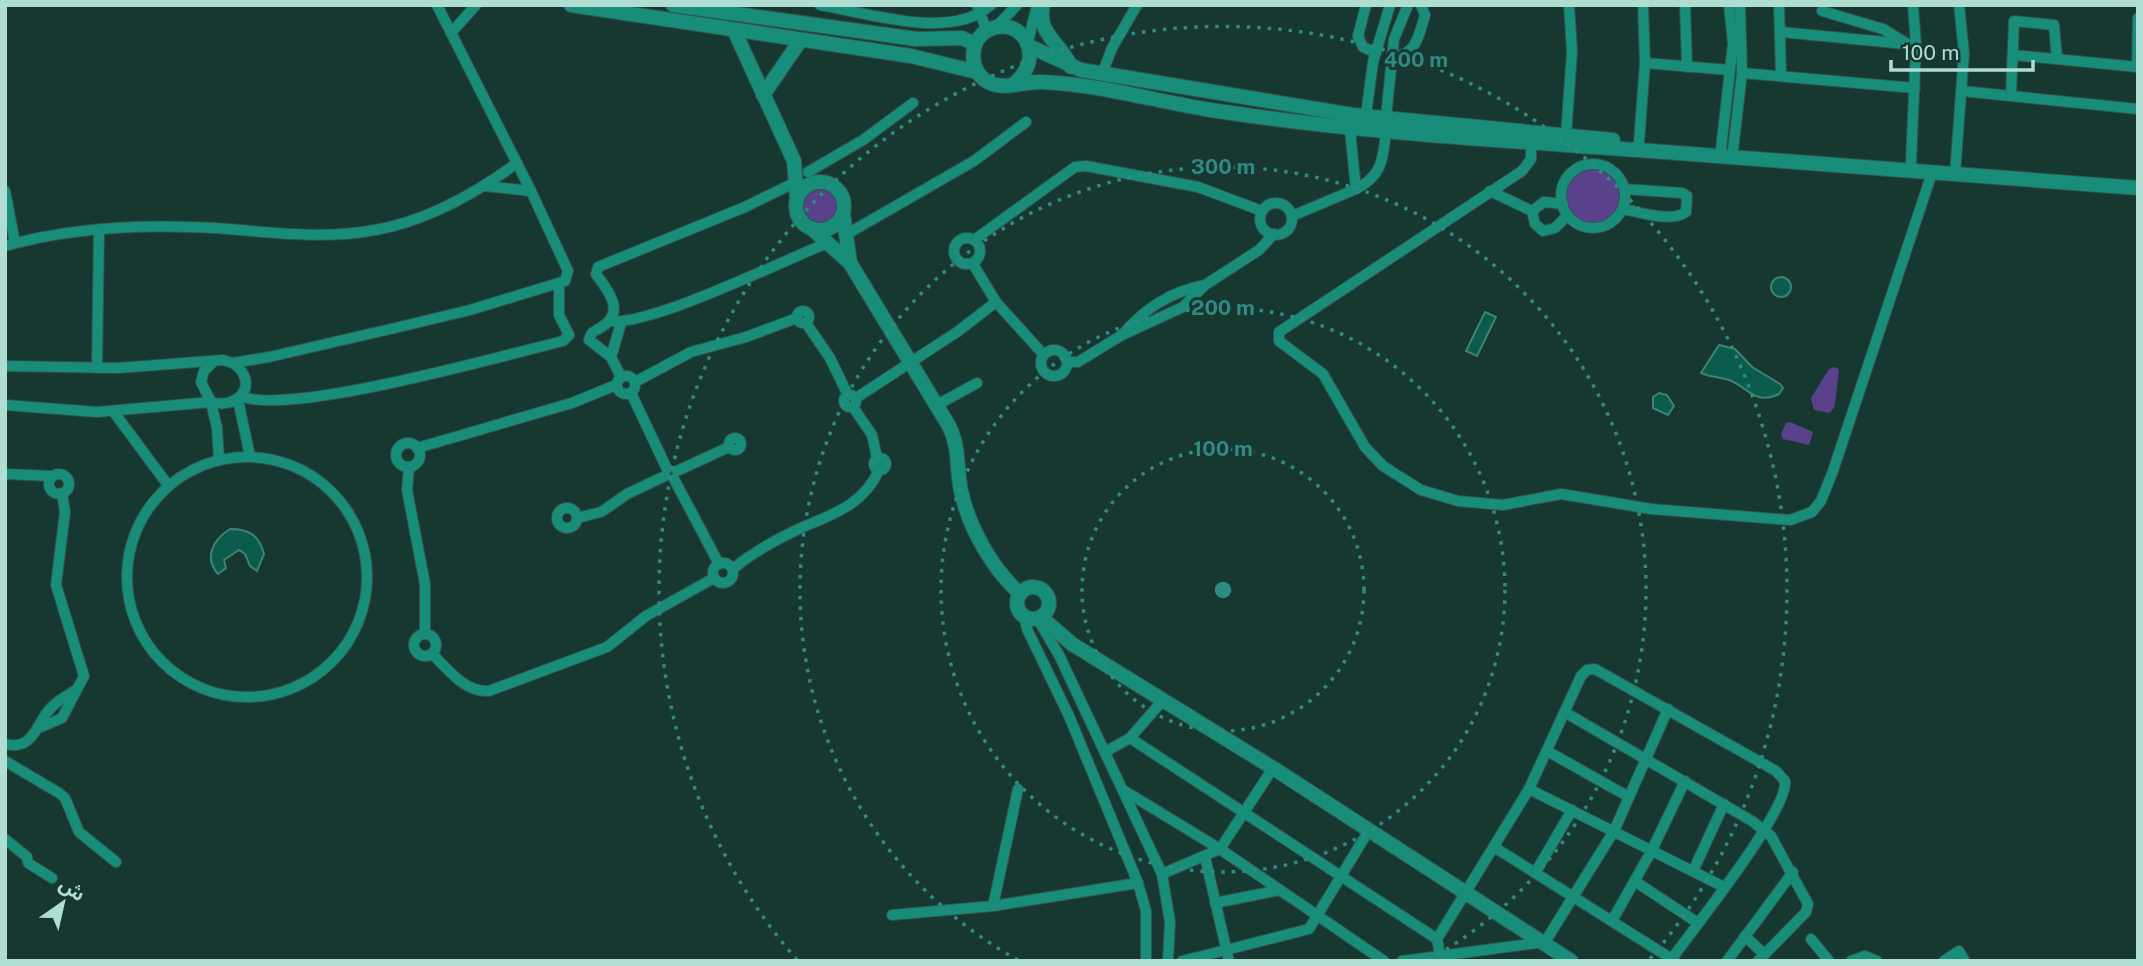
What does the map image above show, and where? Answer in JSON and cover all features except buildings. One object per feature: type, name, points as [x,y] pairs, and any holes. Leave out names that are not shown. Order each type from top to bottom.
[{"type":"street","points":[[233,363],[269,358],[420,322],[559,284],[567,278],[568,271],[531,191],[437,5]]},
{"type":"street","points":[[451,33],[477,5]]},
{"type":"street","points":[[571,5],[911,56],[977,72]]},
{"type":"street","points":[[673,5],[916,39],[962,38],[975,44]]},
{"type":"street","points":[[820,5],[941,25],[966,21],[979,9],[990,5]]},
{"type":"street","points":[[1017,5],[975,44],[972,59],[977,72],[987,82],[1001,86],[1041,82],[1076,86],[1208,110],[1350,130],[1932,173],[1955,170],[2138,180]]},
{"type":"street","points":[[1015,83],[1026,74],[1031,61],[1028,44],[1037,5]]},
{"type":"street","points":[[1043,5],[1041,13],[1046,34],[1067,57],[1071,67]]},
{"type":"street","points":[[1102,74],[1108,54],[1138,5]]},
{"type":"street","points":[[1366,5],[1357,36],[1363,47],[1376,53]]},
{"type":"street","points":[[1366,116],[1376,53],[1391,5]]},
{"type":"street","points":[[1386,117],[1394,39],[1408,5]]},
{"type":"street","points":[[1392,55],[1404,55],[1413,49],[1425,15],[1421,5]]},
{"type":"street","points":[[1566,135],[1572,52],[1569,5]]},
{"type":"street","points":[[1639,142],[1645,63],[1643,5]]},
{"type":"street","points":[[1685,5],[1687,66]]},
{"type":"street","points":[[1727,149],[1730,5]]},
{"type":"street","points":[[1727,149],[1742,73],[1740,5]]},
{"type":"street","points":[[1779,5],[1781,74]]},
{"type":"street","points":[[1911,163],[1915,88],[1913,5]]},
{"type":"street","points":[[1955,170],[1964,53],[1959,5]]},
{"type":"street","points":[[1826,37],[1822,8],[1883,29],[1912,44]]},
{"type":"street","points":[[979,9],[991,29]]},
{"type":"street","points":[[2013,55],[2137,67],[2138,18]]},
{"type":"street","points":[[2011,94],[2012,25],[2015,21],[2054,25],[2057,59]]},
{"type":"street","points":[[991,29],[1008,28],[1019,33],[1028,44],[1071,67],[1366,116],[1639,142],[1911,163],[1955,170],[2138,188]]},
{"type":"street","points":[[734,30],[794,161],[798,213],[850,263],[912,362],[956,440],[960,489],[990,561],[1020,594]]},
{"type":"street","points":[[1781,33],[1912,44]]},
{"type":"street","points":[[762,95],[800,41]]},
{"type":"street","points":[[1645,63],[1730,70]]},
{"type":"street","points":[[1742,73],[1781,74],[1915,88]]},
{"type":"street","points":[[1369,89],[1388,92]]},
{"type":"street","points":[[1962,91],[2138,108]]},
{"type":"street","points":[[808,172],[863,140],[913,103]]},
{"type":"street","points":[[847,234],[974,161],[1026,122]]},
{"type":"street","points":[[1350,130],[1356,189]]},
{"type":"street","points":[[1067,362],[1079,362],[1122,335],[1183,307],[1205,285],[1259,250],[1274,234],[1287,230],[1292,216],[1368,183],[1381,168],[1386,133]]},
{"type":"street","points":[[1531,143],[1531,159],[1522,171],[1279,332],[1279,341],[1287,350],[1310,361],[1324,373],[1365,447],[1383,466],[1406,482],[1436,495],[1468,503],[1503,505],[1561,494],[1651,509],[1790,520],[1812,512],[1826,490],[1932,173]]},
{"type":"street","points":[[1580,167],[1581,148]]},
{"type":"street","points":[[1611,170],[1612,149]]},
{"type":"street","points":[[794,161],[840,192],[850,263]]},
{"type":"street","points":[[5,191],[10,245],[99,230],[161,227],[320,234],[375,230],[431,213],[485,186],[517,163]]},
{"type":"street","points":[[1532,211],[1535,224],[1546,231],[1555,228],[1565,209],[1563,187],[1567,178],[1580,167],[1595,164],[1611,170],[1624,189],[1622,209],[1617,218],[1599,227],[1578,224],[1565,209],[1545,202],[1532,211]]},
{"type":"street","points":[[973,264],[960,262],[954,250],[961,239],[974,240],[1075,167],[1198,187],[1262,211]]},
{"type":"street","points":[[733,569],[781,538],[845,509],[868,490],[879,470],[874,466],[877,458],[872,435],[830,358],[802,320],[691,352],[633,388],[620,392],[611,357],[589,340],[592,333],[608,321],[614,301],[609,289],[597,277],[598,267],[745,207],[796,182]]},
{"type":"street","points":[[797,200],[804,188],[823,182]]},
{"type":"street","points":[[485,186],[531,191]]},
{"type":"street","points":[[1622,209],[1665,216],[1682,215],[1686,212],[1687,196],[1682,193],[1624,189]]},
{"type":"street","points":[[1490,191],[1532,211]]},
{"type":"street","points":[[1274,234],[1262,226],[1262,211],[1269,205],[1278,203],[1287,208],[1292,216]]},
{"type":"street","points":[[811,228],[827,229],[834,225],[843,213]]},
{"type":"street","points":[[97,368],[99,230]]},
{"type":"street","points":[[973,264],[981,250],[974,240]]},
{"type":"street","points":[[608,321],[621,323],[676,306],[827,243]]},
{"type":"street","points":[[973,264],[996,302],[1043,354]]},
{"type":"street","points":[[5,405],[113,411],[211,402],[227,405],[239,398],[266,401],[343,391],[456,369],[563,341],[569,335],[559,314],[559,284]]},
{"type":"street","points":[[1122,335],[1151,306],[1184,289],[1205,285]]},
{"type":"street","points":[[852,400],[912,362],[996,302]]},
{"type":"street","points":[[611,357],[621,323]]},
{"type":"street","points":[[1056,349],[1064,354],[1067,362],[1064,371],[1051,376],[1041,367],[1043,354],[1056,349]]},
{"type":"street","points":[[5,366],[97,368],[212,363],[223,360],[233,363],[242,370],[246,380],[239,398],[250,456]]},
{"type":"street","points":[[212,363],[204,371],[201,382],[211,402],[217,428],[219,458]]},
{"type":"street","points":[[409,468],[397,462],[395,453],[405,443],[417,447],[572,402],[629,376],[671,474],[719,564]]},
{"type":"street","points":[[937,405],[976,383]]},
{"type":"street","points":[[113,411],[168,485]]},
{"type":"street","points":[[417,447],[420,458],[409,468],[407,489],[425,584],[425,634]]},
{"type":"street","points":[[577,517],[601,512],[628,494],[729,447]]},
{"type":"street","points":[[250,456],[274,460],[306,473],[337,497],[362,540],[367,564],[367,589],[362,613],[352,636],[338,656],[320,673],[299,686],[275,694],[251,697],[207,691],[180,677],[161,662],[145,642],[134,620],[127,596],[129,547],[138,524],[151,503],[168,485],[185,473],[219,458],[250,456]]},
{"type":"street","points":[[5,474],[53,476],[50,488],[62,494],[65,505],[56,585],[63,614],[85,670],[83,681],[76,690],[54,704],[46,713],[41,727],[19,745],[5,744]]},
{"type":"street","points":[[719,564],[727,564],[733,569],[733,577],[728,583],[720,583],[714,578],[713,570],[719,564]]},
{"type":"street","points":[[432,654],[461,682],[473,689],[489,691],[607,647],[646,616],[714,578]]},
{"type":"street","points":[[1146,961],[1146,911],[1138,883],[1069,716],[1027,629],[1034,617],[1049,606],[1045,593],[1033,587],[1020,594],[1017,605],[1034,617],[1072,643],[1273,768],[1571,961]]},
{"type":"street","points":[[1034,617],[1059,655],[1162,874],[1170,922],[1168,961]]},
{"type":"street","points":[[425,634],[414,640],[414,649],[420,656],[432,654]]},
{"type":"street","points":[[425,634],[435,641],[432,654]]},
{"type":"street","points":[[1440,956],[1437,939],[1466,892],[1530,789],[1581,676],[1591,669],[1668,709],[1783,777],[1784,794],[1765,829],[1672,960],[1613,919],[1494,847]]},
{"type":"street","points":[[1105,752],[1130,738],[1164,699]]},
{"type":"street","points":[[1545,942],[1614,831],[1668,709]]},
{"type":"street","points":[[1566,713],[1765,829],[1806,897],[1806,912],[1761,958],[1745,936]]},
{"type":"street","points":[[1130,738],[1437,939]]},
{"type":"street","points":[[1548,751],[1629,797]]},
{"type":"street","points":[[5,761],[65,798],[79,832],[116,862]]},
{"type":"street","points":[[1162,874],[1220,849],[1273,768]]},
{"type":"street","points":[[1613,919],[1653,850],[1685,781]]},
{"type":"street","points":[[993,906],[1018,789]]},
{"type":"street","points":[[1530,789],[1724,887]]},
{"type":"street","points":[[1123,790],[1220,849],[1384,961]]},
{"type":"street","points":[[1693,871],[1724,804]]},
{"type":"street","points":[[1535,873],[1572,810]]},
{"type":"street","points":[[1182,961],[1228,956],[1309,929],[1369,830]]},
{"type":"street","points":[[5,839],[27,857],[27,863],[52,878]]},
{"type":"street","points":[[1205,857],[1228,956]]},
{"type":"street","points":[[1727,961],[1793,872]]},
{"type":"street","points":[[1636,882],[1698,923]]},
{"type":"street","points":[[892,915],[993,906],[1138,883]]},
{"type":"street","points":[[1215,903],[1280,890]]},
{"type":"street","points":[[1811,939],[1829,961]]},
{"type":"street","points":[[1402,961],[1545,942]]},
{"type":"street","points":[[1944,961],[1959,951],[1965,961]]},
{"type":"street","points":[[1851,961],[1865,956],[1877,961]]},
{"type":"shaded area","points":[[1593,168],[1604,170],[1613,176],[1619,185],[1619,207],[1613,216],[1604,222],[1593,224],[1582,222],[1573,216],[1567,207],[1565,196],[1567,185],[1573,176],[1582,170]]},
{"type":"shaded area","points":[[820,189],[832,194],[837,206],[832,218],[820,223],[808,218],[803,206],[808,194]]},
{"type":"shaded area","points":[[1781,277],[1788,280],[1791,287],[1788,294],[1781,297],[1774,294],[1771,287],[1774,280]]},
{"type":"shaded area","points":[[1485,312],[1496,317],[1477,356],[1466,351]]},
{"type":"shaded area","points":[[1719,345],[1735,349],[1752,367],[1780,384],[1783,388],[1779,394],[1763,398],[1729,380],[1701,373]]},
{"type":"shaded area","points":[[1829,369],[1839,369],[1834,408],[1829,413],[1814,410],[1811,398]]},
{"type":"shaded area","points":[[1659,393],[1667,395],[1674,406],[1668,415],[1653,408],[1653,397]]},
{"type":"shaded area","points":[[1790,422],[1813,432],[1809,445],[1783,439],[1781,434],[1786,423]]},
{"type":"shaded area","points":[[230,529],[248,532],[259,542],[264,554],[257,571],[239,550],[224,560],[226,568],[218,574],[214,568],[211,561],[212,549],[219,538]]}]
